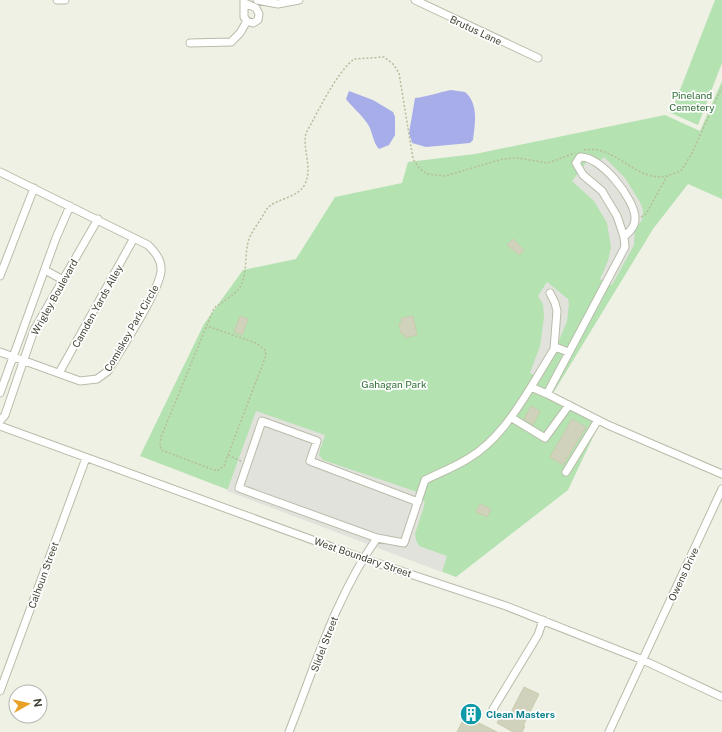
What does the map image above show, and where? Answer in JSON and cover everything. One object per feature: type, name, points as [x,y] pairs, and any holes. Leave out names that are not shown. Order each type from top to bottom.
[{"type":"street","points":[[57,0],[65,0]]},
{"type":"street","points":[[257,0],[278,4],[299,0]]},
{"type":"street","name":"Brutus Lane","points":[[415,0],[538,58]]},
{"type":"street","points":[[245,2],[256,8],[259,14],[258,20],[253,23],[247,21],[244,17],[245,2]]},
{"type":"street","points":[[190,43],[231,42],[240,33],[247,21]]},
{"type":"street","points":[[547,394],[625,247],[624,237],[617,216],[602,191],[578,169],[576,163],[580,157],[587,156],[608,173],[625,192],[633,209],[635,220],[632,230],[624,237]]},
{"type":"street","name":"Comiskey Park Circle","points":[[0,172],[134,238],[154,250],[161,262],[160,279],[152,294],[108,371],[97,379],[80,381],[0,352]]},
{"type":"street","points":[[0,276],[34,188]]},
{"type":"street","name":"Wrigley Boulevard","points":[[0,393],[12,356],[56,238],[70,206]]},
{"type":"street","name":"Wrigley Boulevard","points":[[0,421],[4,415],[34,330],[98,219]]},
{"type":"street","name":"Camden Yards Alley","points":[[59,373],[134,238]]},
{"type":"street","points":[[45,270],[63,280]]},
{"type":"street","points":[[418,502],[310,461],[317,441],[262,421],[239,488],[377,538],[404,543],[418,502],[425,480],[470,458],[512,418],[554,349],[557,311],[550,293]]},
{"type":"street","points":[[554,349],[558,348],[568,352]]},
{"type":"street","points":[[531,387],[598,420],[722,474]]},
{"type":"street","points":[[512,418],[545,438],[569,406]]},
{"type":"street","points":[[566,472],[598,420]]},
{"type":"street","name":"West Boundary Street","points":[[0,426],[362,558],[543,620],[643,660],[722,697]]},
{"type":"street","name":"Calhoun Street","points":[[0,692],[86,458]]},
{"type":"street","name":"Owens Drive","points":[[609,732],[722,489]]},
{"type":"street","name":"Slidel Street","points":[[289,732],[342,597],[362,558],[377,538]]},
{"type":"street","points":[[493,709],[538,635],[543,620]]},
{"type":"path","points":[[205,328],[210,327],[256,343],[266,351],[265,358],[224,466],[217,471],[161,450],[161,437],[205,328],[214,308],[231,296],[240,287],[244,277],[249,239],[268,208],[282,199],[293,196],[304,185],[308,170],[304,140],[306,133],[342,71],[354,59],[384,57],[393,64],[399,73],[413,159],[419,168],[427,174],[445,176],[503,160],[518,158],[548,163],[590,149],[615,156],[630,167],[650,177],[668,176],[681,171],[685,165],[722,87]]},
{"type":"path","points":[[635,220],[646,214],[668,176]]},
{"type":"path","points":[[228,455],[248,464]]},
{"type":"green space","name":"Pineland Cemetery","points":[[715,0],[722,0],[722,63],[698,125],[671,113]]},
{"type":"green space","name":"Gahagan Park","points":[[722,81],[722,199],[688,184],[653,229],[552,395],[601,420],[568,490],[456,577],[140,456],[204,324],[243,270],[296,259],[335,197],[402,183],[408,162],[475,154],[665,115],[700,131]]},
{"type":"shaded area","points":[[591,156],[599,162],[604,157],[625,178],[640,202],[643,210],[642,220],[635,230],[634,245],[612,285],[600,279],[608,261],[611,247],[607,223],[594,201],[572,181]]},
{"type":"shaded area","points":[[547,282],[568,299],[569,304],[567,321],[550,363],[541,379],[530,373],[540,346],[544,317],[543,304],[538,296]]},
{"type":"shaded area","points":[[256,411],[325,435],[319,455],[323,460],[417,492],[425,503],[415,534],[416,540],[419,546],[447,556],[442,572],[227,491]]},
{"type":"water","points":[[451,90],[465,92],[472,102],[475,114],[473,140],[470,143],[426,147],[412,143],[409,133],[415,98]]},
{"type":"water","points":[[349,91],[373,100],[393,112],[395,117],[395,135],[389,145],[379,149],[367,123],[346,99]]},
{"type":"building","points":[[513,239],[524,250],[519,255],[507,245]]},
{"type":"building","points":[[240,316],[248,319],[242,335],[234,332]]},
{"type":"building","points":[[413,316],[417,335],[405,338],[404,334],[401,334],[399,323],[402,323],[401,318]]},
{"type":"building","points":[[531,406],[540,411],[533,425],[524,419]]},
{"type":"building","points":[[572,419],[586,427],[563,465],[550,457]]},
{"type":"building","points":[[480,504],[491,509],[487,517],[476,512]]},
{"type":"building","points":[[524,687],[539,694],[523,726],[525,726],[522,732],[513,732],[497,723],[501,714],[508,718]]},
{"type":"building","name":"Clean Masters","points":[[471,704],[479,708],[473,720],[497,732],[457,732]]},
{"type":"place","name":"Clean Masters","points":[[471,714]]}]
